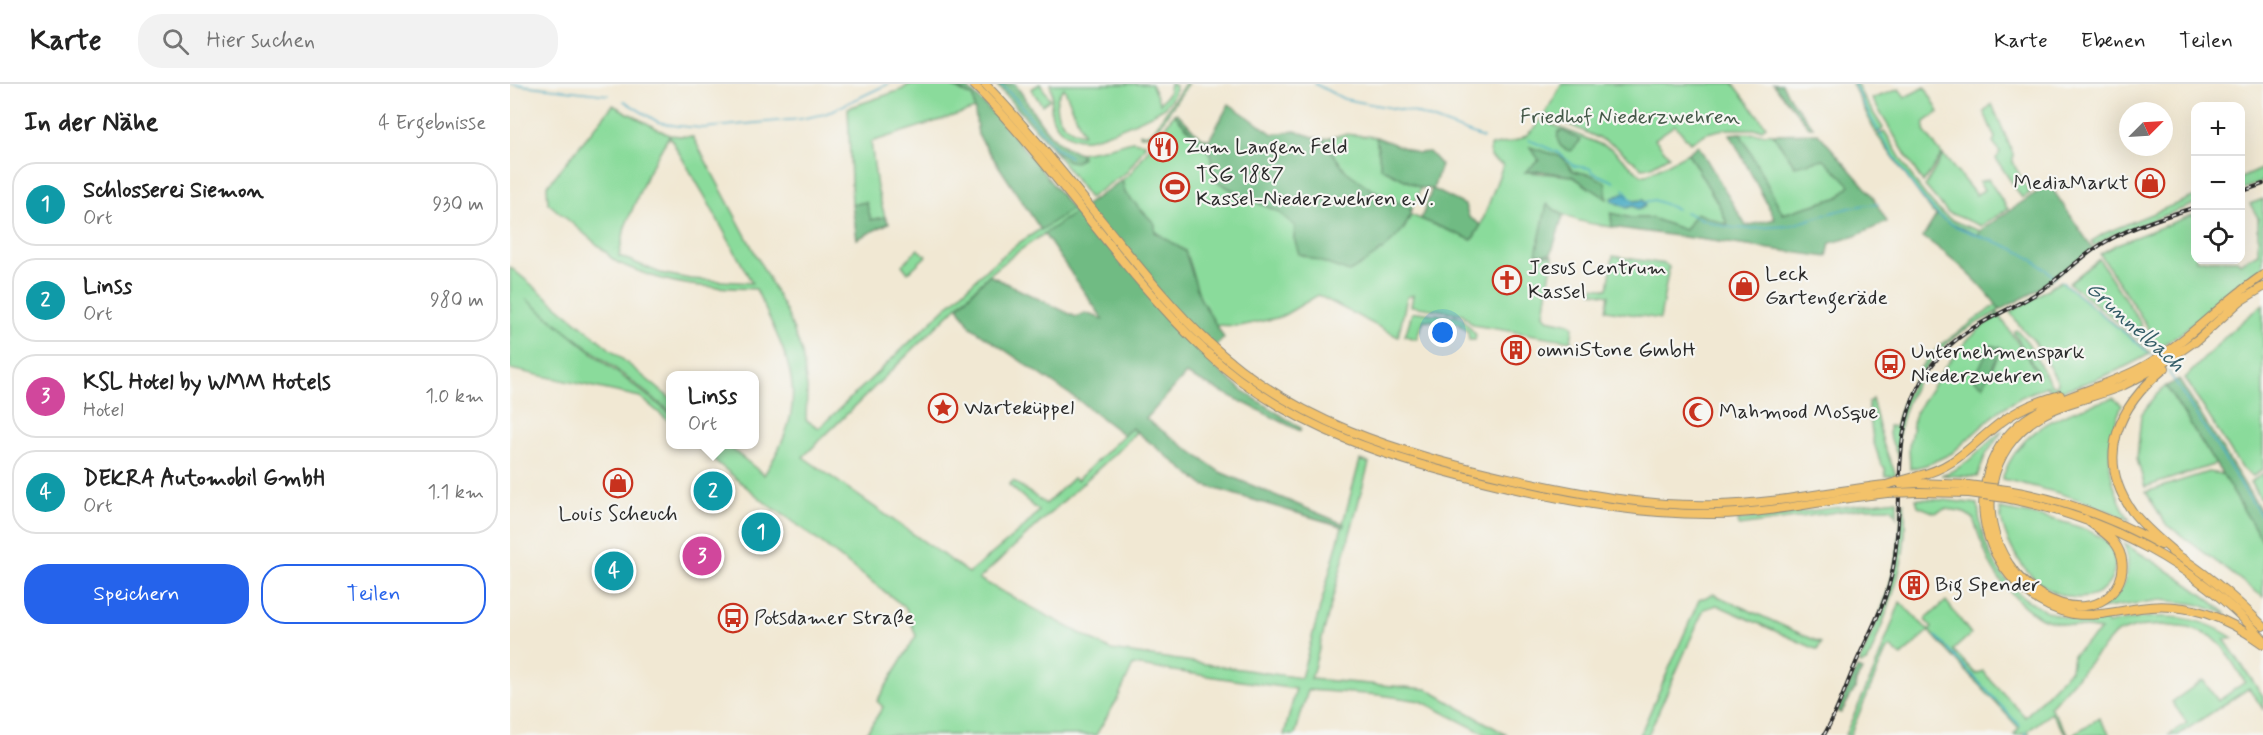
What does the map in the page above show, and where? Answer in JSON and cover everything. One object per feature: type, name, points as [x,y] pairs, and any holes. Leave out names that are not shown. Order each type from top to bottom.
[{"type":"highway","points":[[973,84],[1025,142],[1161,306],[1207,353],[1247,386],[1318,428],[1374,446],[1464,468],[1617,500],[1718,505],[1887,489],[1919,483],[2060,502],[2128,528],[2175,554],[2203,572],[2235,598],[2263,626]]},
{"type":"highway","points":[[985,84],[1042,148],[1159,290],[1208,343],[1251,378],[1281,398],[1362,442]]},
{"type":"highway","points":[[2263,275],[2235,295],[2171,357],[2153,369],[2055,402],[2027,417],[2010,433],[1997,452],[1987,475],[1983,492],[1984,516],[1992,549],[2004,570],[2019,587],[2037,600],[2072,614],[2102,614],[2150,607],[2180,607],[2208,613],[2225,620],[2263,644]]},
{"type":"highway","points":[[2085,519],[2108,536],[2118,548],[2122,573],[2119,583],[2109,596],[2097,603],[2079,607],[2061,603],[2040,594],[2023,581],[2007,562],[1995,536],[1990,513],[1991,492],[1998,466],[2016,436],[2039,417],[2065,405],[2122,386],[2153,369],[2198,339],[2240,301],[2263,287]]},
{"type":"highway","points":[[2153,369],[2122,416],[2116,438],[2115,461],[2120,487],[2133,512],[2175,554]]},
{"type":"highway","points":[[1919,483],[1951,464],[1999,423],[2026,407],[2063,394],[2092,388]]},
{"type":"highway","points":[[2006,494],[2085,519],[2126,536],[2174,562],[2225,602],[2263,639]]},
{"type":"green space","points":[[910,84],[948,84],[973,97],[975,109],[871,142],[877,188],[885,217],[871,220],[866,202],[852,205],[848,108],[901,90]]},
{"type":"green space","points":[[948,84],[963,84],[993,113],[1072,209],[1041,230],[978,135],[973,97]]},
{"type":"green space","points":[[996,84],[1015,84],[1050,134],[1059,142],[1080,153],[1082,157],[1076,162],[1068,161],[1052,148]]},
{"type":"green space","points":[[1040,84],[1050,99],[1042,105],[1031,89]]},
{"type":"green space","points":[[1050,84],[1151,84],[1160,103],[1168,93],[1170,84],[1176,86],[1171,99],[1160,110],[1116,130],[1085,139],[1068,135],[1056,124],[1051,112]],"holes":[[[1064,88],[1083,134],[1068,128],[1058,116],[1057,102]]]},
{"type":"green space","points":[[1185,84],[1188,84],[1153,135],[1145,135],[1152,132]]},
{"type":"green space","name":"Friedhof Niederzwehren","points":[[1562,84],[1734,84],[1766,126],[1762,129],[1724,129],[1707,133],[1690,143],[1675,125],[1655,139],[1669,156],[1650,167],[1642,168],[1614,145],[1545,114]]},
{"type":"green space","points":[[1773,84],[1782,84],[1791,100],[1813,127],[1809,127]]},
{"type":"green space","points":[[1852,84],[1857,84],[1883,128],[1882,130],[1876,133]]},
{"type":"green space","points":[[1925,87],[1939,112],[1925,122],[1924,131],[1942,154],[1923,183],[1872,99],[1899,89],[1905,97]]},
{"type":"green space","points":[[1229,104],[1273,134],[1295,131],[1323,140],[1346,171],[1371,189],[1411,209],[1409,219],[1403,228],[1387,246],[1349,272],[1299,254],[1294,238],[1295,226],[1277,211],[1244,197],[1215,180],[1210,153],[1174,114],[1177,113],[1195,132],[1209,140]]},
{"type":"green space","points":[[1992,104],[2013,154],[2013,163],[2030,193],[2022,198],[1996,159],[2000,152],[1993,143],[1995,138],[1984,112]]},
{"type":"green space","points":[[613,105],[669,135],[693,137],[787,313],[802,353],[807,388],[806,420],[819,428],[990,266],[1020,242],[1072,209],[1075,213],[1016,253],[989,275],[803,457],[969,573],[1023,528],[1039,511],[1009,485],[1013,481],[1046,504],[1073,478],[1077,480],[1131,428],[1136,432],[1122,447],[979,579],[1111,650],[1301,678],[1360,460],[1369,463],[1311,679],[1427,689],[1507,735],[1487,735],[1421,701],[1380,695],[1308,690],[1295,735],[1284,735],[1296,689],[1133,665],[1117,700],[1096,735],[865,735],[883,707],[877,701],[916,636],[906,608],[768,505],[701,449],[732,449],[764,475],[789,424],[792,381],[787,360],[756,289],[678,283],[621,264],[611,258],[548,203],[547,186]],"holes":[[[669,136],[752,283],[690,279],[660,273],[619,256],[625,227],[648,172]]]},
{"type":"green space","points":[[1174,114],[1210,153],[1215,180],[1244,197],[1277,211],[1296,226],[1294,238],[1404,229],[1411,215],[1472,240],[1481,225],[1503,165],[1490,157],[1490,146],[1524,137],[1541,120],[1612,149],[1641,175],[1646,175],[1688,153],[1719,205],[1728,226],[1685,230],[1651,218],[1631,218],[1611,213],[1612,227],[1578,220],[1547,204],[1537,254],[1553,256],[1544,314],[1547,319],[1571,324],[1573,327],[1571,341],[1473,325],[1463,314],[1411,306],[1413,295],[1407,297],[1398,337],[1318,295],[1281,317],[1240,326],[1215,325],[1200,298],[1185,251],[1155,232],[1154,223],[1125,193],[1122,180],[1131,173]],"holes":[[[1562,157],[1573,171],[1592,175],[1589,188],[1572,176],[1526,172],[1539,160]]]},
{"type":"green space","points":[[1563,131],[1581,140],[1571,151],[1564,149],[1559,142],[1558,132]]},
{"type":"green space","points":[[1885,132],[1931,202],[1950,219],[1980,231],[1978,235],[1949,223],[1932,212],[1877,135]]},
{"type":"green space","points":[[1740,133],[1773,134],[1795,166],[1824,158],[1851,185],[1839,197],[1783,214]]},
{"type":"green space","points":[[1740,133],[1783,214],[1839,197],[1850,185],[1824,159],[1795,166],[1773,134],[1818,133],[1871,194],[1887,222],[1853,237],[1830,243],[1827,257],[1612,227],[1611,213],[1631,218],[1651,218],[1685,230],[1696,213],[1728,225],[1719,205],[1688,153],[1698,145],[1746,226],[1775,219],[1730,134]]},
{"type":"green space","points":[[1344,134],[1376,137],[1381,168],[1421,188],[1411,209],[1371,189],[1345,171],[1323,140]]},
{"type":"green space","points":[[1376,137],[1417,153],[1429,152],[1441,165],[1433,189],[1465,205],[1469,217],[1481,225],[1472,240],[1421,219],[1432,189],[1421,188],[1381,168]]},
{"type":"green space","points":[[1132,141],[1145,143],[1145,146],[1127,172],[1089,198],[1052,148],[1068,161],[1082,157],[1080,153]]},
{"type":"green space","points":[[1530,147],[1562,157],[1573,171],[1592,175],[1605,182],[1607,199],[1572,176],[1540,171],[1525,172],[1539,160]]},
{"type":"green space","points":[[1943,155],[1976,195],[1984,190],[1979,182],[1988,179],[2008,209],[1981,226],[1947,212],[1925,186]]},
{"type":"green space","points":[[2263,168],[2263,181],[2245,188],[2245,176]]},
{"type":"green space","points":[[1122,180],[1125,193],[1155,224],[1155,232],[1185,251],[1200,298],[1224,338],[1204,358],[1243,391],[1301,428],[1300,431],[1186,374],[1146,419],[1220,472],[1344,524],[1344,527],[1203,485],[1132,428],[1124,435],[1078,400],[971,327],[958,307],[989,275],[1076,317],[1085,313],[1103,319],[1044,234]]},
{"type":"green space","points":[[2049,184],[2093,249],[2031,294],[2000,310],[1965,270],[1923,237],[1937,214],[1949,223],[1978,235],[1981,230]]},
{"type":"green space","points":[[2191,198],[2191,205],[2112,235],[2094,246],[2092,241],[2105,233]]},
{"type":"green space","points":[[2263,199],[2263,267],[2228,291],[2179,335],[2155,349],[2146,324],[2100,254],[2117,244],[2191,216],[2191,264],[2245,264],[2245,260],[2258,253],[2258,218],[2250,204]]},
{"type":"green space","points":[[866,202],[871,220],[885,217],[889,223],[857,239],[852,205]]},
{"type":"green space","points":[[1547,204],[1563,216],[1551,254],[1536,254]]},
{"type":"green space","points":[[918,249],[926,256],[908,273],[902,265]]},
{"type":"green space","points":[[1613,256],[1665,264],[1669,267],[1660,319],[1606,310],[1609,295],[1592,292],[1593,287],[1608,289]]},
{"type":"green space","points":[[2099,259],[2140,322],[2147,345],[2069,283]]},
{"type":"green space","points":[[510,267],[666,395],[666,408],[526,299],[666,410],[666,419],[640,397],[510,369]]},
{"type":"green space","points":[[2061,281],[2151,353],[2115,372],[2090,381],[2052,393],[2047,386],[2021,397],[2000,410],[1952,453],[1929,464],[1910,469],[1909,447],[1915,413],[1945,367],[1969,338],[1998,313],[2039,375],[2014,331],[2017,330],[2028,343],[2052,386],[2057,386],[2058,382],[2034,341],[2010,312]]},
{"type":"green space","points":[[2263,304],[2263,470],[2253,476],[2241,468],[2185,378],[2231,331]]},
{"type":"green space","points":[[1996,305],[2000,310],[1961,332],[1947,343],[1923,372],[1903,415],[1898,444],[1899,459],[1889,435],[1889,426],[1895,427],[1904,399],[1921,367],[1940,345]]},
{"type":"green space","points":[[1412,313],[1461,317],[1476,335],[1475,340],[1469,340],[1468,332],[1457,323],[1424,320],[1416,339],[1405,336]]},
{"type":"green space","points":[[1990,345],[2002,348],[1983,386],[1974,379]]},
{"type":"green space","points":[[2179,380],[2263,514],[2263,542],[2166,386]]},
{"type":"green space","points":[[2166,386],[2216,464],[2145,487],[2137,459],[2141,415],[2155,396]]},
{"type":"green space","points":[[2113,398],[2122,405],[2112,436],[2110,464],[2116,492],[2130,521],[2068,496],[2002,479],[2020,446],[2032,434],[2061,416]]},
{"type":"green space","points":[[1872,399],[1883,443],[1896,475],[1885,476],[1885,468],[1881,464],[1873,440],[1868,403]]},
{"type":"green space","points":[[2003,430],[1985,456],[1977,477],[1941,475],[1967,462]]},
{"type":"green space","points":[[2208,472],[2222,474],[2263,542],[2263,597],[2165,523],[2146,492]]},
{"type":"green space","points":[[2263,474],[2263,503],[2250,482]]},
{"type":"green space","points":[[1916,499],[1978,504],[1982,530],[2001,574],[2016,591],[2035,605],[2056,615],[2080,620],[2106,620],[2107,624],[2140,618],[2172,617],[2203,623],[2233,638],[2224,639],[2263,696],[2263,709],[2249,688],[2178,735],[2169,735],[2187,723],[2172,702],[2203,680],[2218,701],[2245,682],[2223,647],[2211,636],[2189,628],[2162,625],[2136,627],[2115,634],[2050,707],[2069,735],[2051,713],[2028,731],[2030,735],[2023,733],[2014,735],[2019,728],[1929,631],[1932,628],[1925,620],[1946,601],[1971,634],[1953,650],[1976,674],[1983,671],[2025,717],[2071,669],[2073,655],[2101,630],[2057,623],[2030,611],[2002,583],[1985,553],[1973,518],[1961,511],[1945,509],[1935,513],[1918,506]]},
{"type":"green space","points":[[1897,500],[1897,517],[1892,508],[1864,508],[1739,526],[1738,520]]},
{"type":"green space","points":[[1902,503],[1904,503],[1905,523],[1901,564],[1883,623],[1868,661],[1862,664],[1859,663],[1890,585],[1898,546]]},
{"type":"green space","points":[[2000,509],[2062,522],[2097,535],[2112,550],[2114,560],[2114,569],[2106,587],[2088,597],[2071,597],[2055,592],[2040,583],[2017,557],[2008,541]]},
{"type":"green space","points":[[2124,544],[2177,577],[2227,614],[2196,604],[2161,600],[2098,609],[2114,598],[2125,582],[2128,564]]},
{"type":"green space","points":[[1713,594],[1821,643],[1818,650],[1717,605],[1704,609],[1648,735],[1640,735],[1699,600]]},
{"type":"green space","points":[[1900,602],[1929,631],[1901,656],[1890,647],[1886,651],[1850,735],[1845,735],[1874,671]]},
{"type":"green space","points":[[1857,668],[1862,670],[1855,689],[1841,713],[1837,712]]},
{"type":"green space","points":[[2099,718],[2110,735],[2072,735]]},
{"type":"water","points":[[1625,193],[1633,201],[1643,200],[1646,205],[1638,209],[1633,206],[1627,208],[1612,201],[1612,198]]},
{"type":"waterway","points":[[511,84],[609,95]]},
{"type":"waterway","points":[[624,101],[658,122],[703,128],[800,119],[825,114],[888,84]]},
{"type":"waterway","points":[[1000,84],[1015,98],[1054,147],[1070,157]]},
{"type":"waterway","points":[[1315,84],[1344,99],[1413,112],[1483,138]]},
{"type":"waterway","name":"Grunnelbach","points":[[1854,84],[1896,160],[1937,214],[1957,227],[2023,253],[2055,277]]},
{"type":"waterway","points":[[1529,140],[1559,153],[1574,166],[1589,168],[1594,173],[1615,182]]},
{"type":"waterway","points":[[1624,189],[1633,202]]},
{"type":"waterway","points":[[1645,202],[1654,200],[1677,209]]},
{"type":"waterway","points":[[1685,212],[1726,227],[1747,229],[1788,226],[1844,209],[1878,204]]},
{"type":"waterway","name":"Grunnelbach","points":[[2061,281],[2154,357]]},
{"type":"waterway","name":"Grunnelbach","points":[[2168,371],[2263,519]]},
{"type":"waterway","points":[[1936,636],[2020,726]]},
{"type":"railway","points":[[2245,190],[2263,184]]},
{"type":"railway","points":[[1824,735],[1877,618],[1890,581],[1897,539],[1901,453],[1905,426],[1913,399],[1926,374],[1956,340],[1988,319],[2034,295],[2097,247],[2139,226],[2191,209]]},
{"type":"place","name":"Zum Langen Feld","points":[[1163,147]]},
{"type":"place","name":"MediaMarkt","points":[[2150,183]]},
{"type":"place","name":"TSG 1887 Kassel-Niederzwehren e.V.","points":[[1175,187]]},
{"type":"place","name":"Jesus Centrum Kassel","points":[[1507,280]]},
{"type":"place","name":"Leck Gartengeräde","points":[[1744,286]]},
{"type":"place","name":"omniStone GmbH","points":[[1516,350]]},
{"type":"place","name":"Unternehmenspark Niederzwehren","points":[[1890,364]]},
{"type":"place","name":"Warteküppel","points":[[943,408]]},
{"type":"place","name":"Mahmood Mosque","points":[[1698,412]]},
{"type":"place","name":"Louis Scheuch","points":[[618,483]]},
{"type":"place","name":"Linss","points":[[713,491]]},
{"type":"place","name":"Schlosserei Siemon","points":[[761,532]]},
{"type":"place","name":"KSL Hotel by WMM Hotels","points":[[702,556]]},
{"type":"place","name":"DEKRA Automobil GmbH","points":[[614,571]]},
{"type":"place","name":"Big Spender","points":[[1914,585]]},
{"type":"place","name":"Potsdamer Straße","points":[[733,618]]}]
